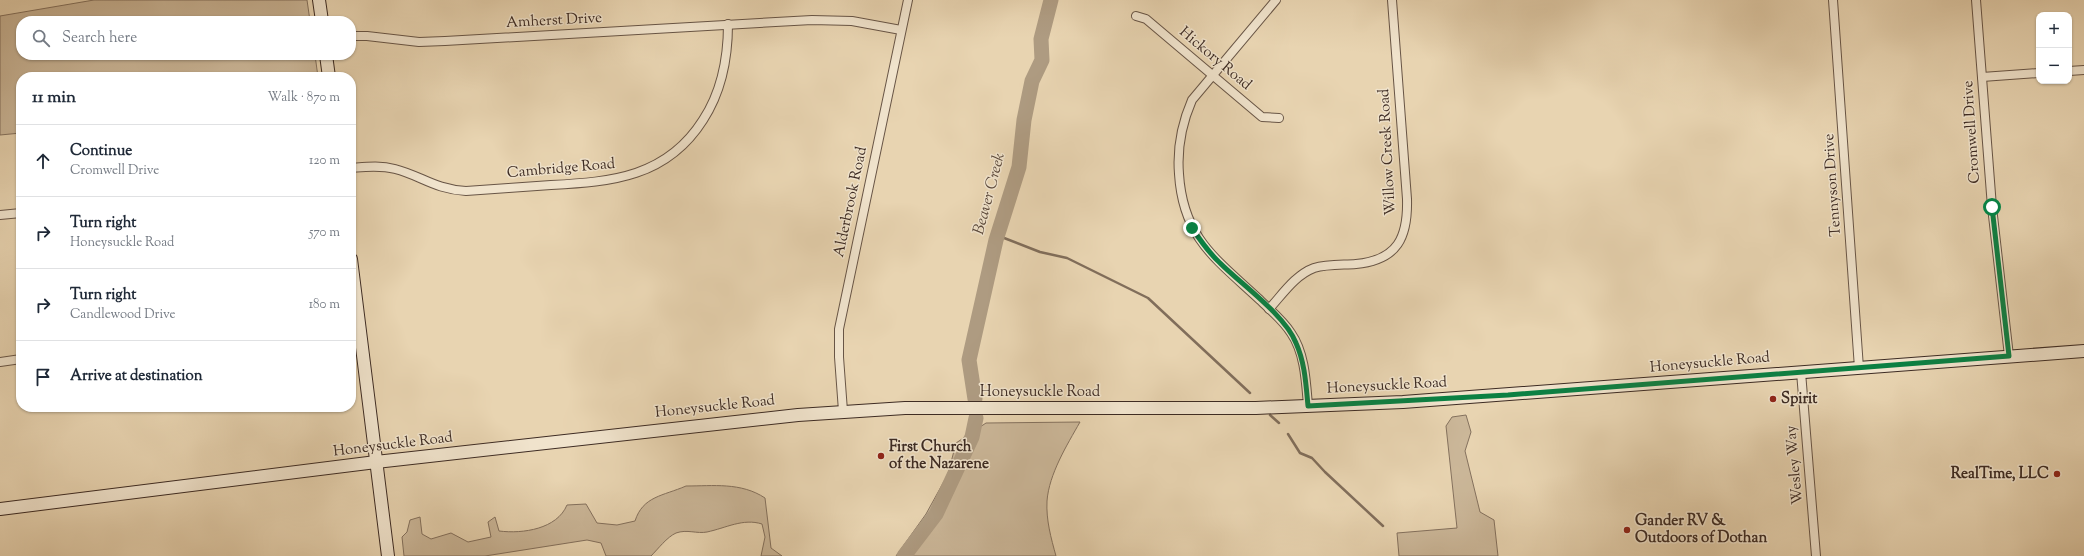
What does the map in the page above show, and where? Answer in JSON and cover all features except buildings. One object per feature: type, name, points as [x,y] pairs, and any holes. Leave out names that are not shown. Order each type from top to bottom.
[{"type":"main road","points":[[319,0],[321,16]]},
{"type":"main road","points":[[327,60],[328,72]]},
{"type":"main road","points":[[356,327],[388,556]]},
{"type":"main road","name":"Honeysuckle Road","points":[[0,510],[376,462],[730,421],[843,411],[955,408],[1308,406],[1486,396],[2084,351]]},
{"type":"street","name":"Alderbrook Road","points":[[843,411],[839,357],[840,329],[908,0]]},
{"type":"street","points":[[1276,0],[1192,100],[1186,114],[1179,151],[1179,168],[1182,197],[1192,228],[1219,262],[1284,324],[1296,342],[1306,378],[1308,406]]},
{"type":"street","name":"Willow Creek Road","points":[[1269,309],[1298,277],[1306,272],[1324,266],[1357,264],[1377,260],[1395,249],[1401,240],[1407,216],[1392,0]]},
{"type":"street","name":"Tennyson Drive","points":[[1834,0],[1859,368]]},
{"type":"street","name":"Cromwell Drive","points":[[1976,0],[1992,207],[2009,356]]},
{"type":"street","name":"Hickory Road","points":[[1136,16],[1146,19],[1262,117],[1279,118]]},
{"type":"street","name":"Amherst Drive","points":[[356,36],[419,42],[728,24],[833,20],[872,23],[901,30]]},
{"type":"street","name":"Cambridge Road","points":[[356,168],[394,168],[433,185],[454,190],[601,182],[647,170],[667,158],[688,141],[711,107],[719,92],[728,24]]},
{"type":"street","points":[[2072,71],[2084,70]]},
{"type":"street","points":[[1982,77],[2036,73]]},
{"type":"street","points":[[0,215],[16,213]]},
{"type":"street","points":[[0,362],[16,360]]},
{"type":"street","name":"Wesley Way","points":[[1801,372],[1816,556]]},
{"type":"shaded area","points":[[94,0],[307,0],[309,16],[16,16],[16,60],[316,60],[317,72],[16,72],[16,133],[0,135],[0,16]]},
{"type":"shaded area","points":[[1466,415],[1471,432],[1465,451],[1480,512],[1494,520],[1498,556],[1399,556],[1397,533],[1457,528],[1446,426],[1452,417]]},
{"type":"shaded area","points":[[1080,422],[1059,460],[1048,491],[1047,515],[1056,556],[896,556],[926,514],[948,474],[956,443],[986,423]]},
{"type":"shaded area","points":[[686,486],[737,487],[746,489],[765,498],[771,548],[782,556],[761,556],[765,537],[762,524],[748,522],[734,524],[707,532],[684,531],[676,533],[666,540],[651,556],[606,556],[601,543],[587,540],[485,556],[404,556],[402,537],[407,532],[410,520],[420,517],[422,534],[431,539],[451,533],[468,542],[491,537],[488,522],[495,517],[499,531],[518,532],[547,525],[556,520],[567,505],[586,504],[597,523],[617,525],[635,521],[643,506],[655,498]]},
{"type":"waterway","name":"Beaver Creek","points":[[975,399],[969,360],[996,240],[1019,167],[1024,120],[1032,81],[1042,60],[1041,39],[1051,0]]},
{"type":"waterway","points":[[999,236],[1040,252],[1067,258],[1148,298],[1250,393]]},
{"type":"waterway","points":[[1270,415],[1279,423]]},
{"type":"waterway","name":"Beaver Creek","points":[[904,556],[936,514],[972,437],[976,418]]},
{"type":"waterway","points":[[1288,434],[1300,453],[1312,458],[1383,526]]},
{"type":"place","name":"Spirit","points":[[1773,399]]},
{"type":"place","name":"First Church of the Nazarene","points":[[881,456]]},
{"type":"place","name":"RealTime, LLC","points":[[2057,474]]},
{"type":"place","name":"Gander RV & Outdoors of Dothan","points":[[1627,530]]},
{"type":"route","points":[[1192,228],[1219,262],[1269,309],[1291,333],[1300,353],[1306,378],[1308,406],[1403,402],[1508,395],[2009,356],[1992,207]]}]
